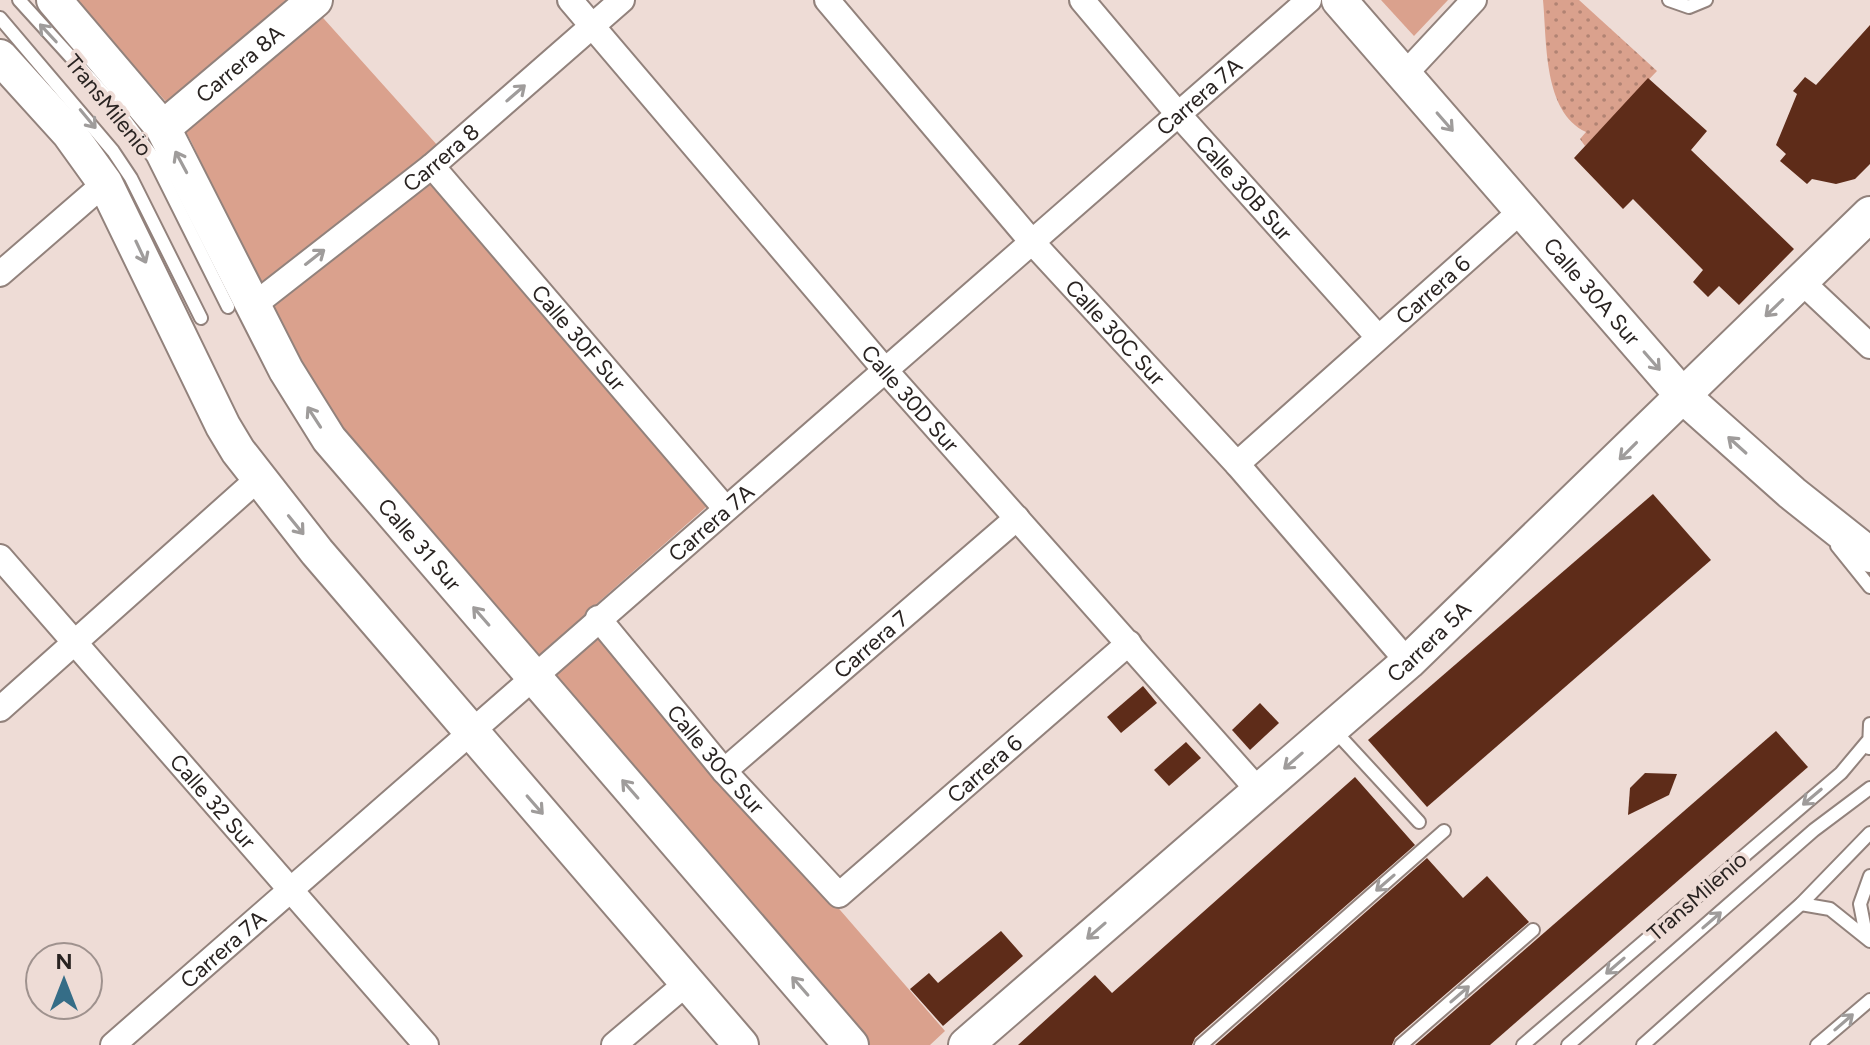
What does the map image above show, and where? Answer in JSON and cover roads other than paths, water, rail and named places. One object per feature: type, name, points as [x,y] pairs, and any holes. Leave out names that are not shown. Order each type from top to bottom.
[{"type":"street","name":"Calle 31 Sur","points":[[54,0],[163,128],[241,306],[329,439],[851,1045]]},
{"type":"street","name":"Carrera 8A","points":[[163,128],[315,0]]},
{"type":"street","name":"Calle 30D Sur","points":[[570,0],[885,370],[1258,790]]},
{"type":"street","name":"Carrera 8","points":[[241,306],[432,166],[622,0]]},
{"type":"street","name":"Calle 30C Sur","points":[[827,0],[1032,242],[1237,464],[1408,662]]},
{"type":"street","name":"Calle 30B Sur","points":[[1082,0],[1178,114],[1378,337]]},
{"type":"street","name":"Carrera 7A","points":[[113,1045],[598,618],[1309,0]]},
{"type":"street","name":"Calle 30A Sur","points":[[1339,0],[1683,396],[1792,493],[1870,555]]},
{"type":"street","points":[[1404,75],[1474,0]]},
{"type":"street","points":[[0,57],[69,133],[105,183],[223,426],[259,478],[741,1045]]},
{"type":"street","name":"Calle 30F Sur","points":[[432,166],[725,508]]},
{"type":"street","points":[[0,274],[105,183]]},
{"type":"street","name":"Carrera 6","points":[[1237,464],[1521,211]]},
{"type":"street","name":"Carrera 5A","points":[[966,1045],[1408,662],[1870,214]]},
{"type":"street","points":[[1802,282],[1870,346]]},
{"type":"street","points":[[0,709],[259,478]]},
{"type":"street","name":"Carrera 7","points":[[724,771],[1017,518]]},
{"type":"street","name":"Calle 32 Sur","points":[[0,557],[426,1045]]},
{"type":"street","name":"Calle 30G Sur","points":[[598,618],[724,771],[839,895]]},
{"type":"street","name":"Carrera 6","points":[[839,895],[1129,643]]},
{"type":"street","points":[[614,1045],[688,982]]},
{"type":"lane","name":"TransMilenio","points":[[19,0],[109,99],[146,147],[241,306]]},
{"type":"lane","points":[[1669,0],[1689,7],[1706,0]]},
{"type":"lane","name":"TransMilenio","points":[[0,18],[113,151],[131,178],[201,318]]},
{"type":"lane","points":[[1792,493],[1870,587]]},
{"type":"lane","name":"TransMilenio","points":[[1523,1045],[1841,773],[1869,747],[1870,724]]},
{"type":"lane","points":[[1332,727],[1419,822]]},
{"type":"lane","name":"TransMilenio","points":[[1568,1045],[1814,830],[1870,788]]},
{"type":"lane","points":[[1201,1045],[1444,831]]},
{"type":"lane","points":[[1643,1045],[1801,904],[1870,833]]},
{"type":"lane","points":[[1869,940],[1860,904],[1870,876]]},
{"type":"lane","points":[[1801,904],[1830,909],[1869,940]]},
{"type":"lane","points":[[1401,1045],[1533,930]]},
{"type":"lane","points":[[1817,1045],[1870,1000]]}]
